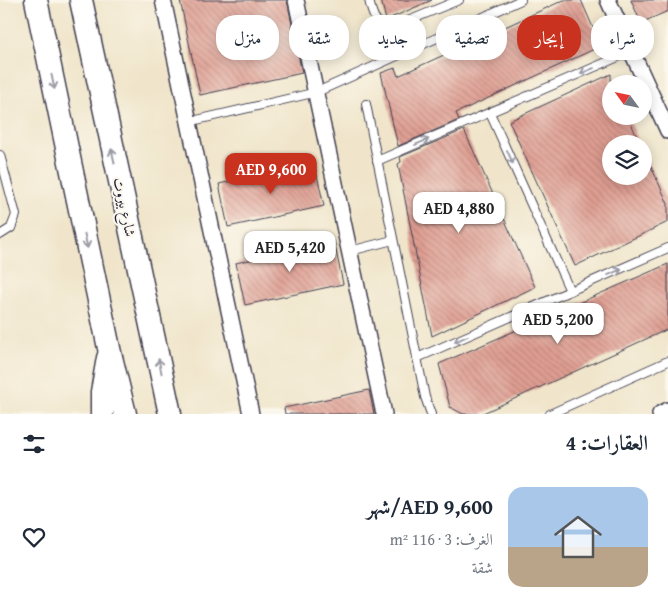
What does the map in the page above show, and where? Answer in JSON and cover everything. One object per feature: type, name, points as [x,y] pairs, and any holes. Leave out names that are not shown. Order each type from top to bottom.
[{"type":"main road","points":[[36,0],[110,353],[125,414]]},
{"type":"main road","name":"شارع بيروت","points":[[81,0],[170,414]]},
{"type":"main road","points":[[102,414],[103,379],[110,353]]},
{"type":"street","points":[[163,0],[251,414]]},
{"type":"street","points":[[296,0],[384,414]]},
{"type":"street","points":[[608,0],[615,15]]},
{"type":"street","points":[[636,60],[667,126]]},
{"type":"street","points":[[660,414],[668,410]]},
{"type":"lane","points":[[370,0],[373,17],[382,26],[391,28],[459,0]]},
{"type":"lane","points":[[188,122],[317,92],[521,0]]},
{"type":"lane","points":[[377,161],[611,60]]},
{"type":"lane","points":[[366,104],[425,397],[431,414]]},
{"type":"lane","points":[[490,113],[570,291]]},
{"type":"lane","points":[[0,154],[16,215],[11,228],[0,235]]},
{"type":"lane","points":[[350,251],[393,240]]},
{"type":"lane","points":[[417,358],[668,248]]},
{"type":"lane","points":[[550,414],[668,361]]},
{"type":"building","points":[[180,0],[287,0],[290,15],[289,60],[299,60],[302,73],[200,95]]},
{"type":"building","points":[[381,0],[432,0],[398,15],[385,15]]},
{"type":"building","points":[[564,0],[581,0],[591,23],[591,51],[581,55],[581,15],[531,15]]},
{"type":"building","points":[[631,0],[668,0],[668,11],[654,17],[654,15],[638,15]]},
{"type":"building","points":[[517,22],[517,60],[571,60],[456,113],[459,120],[398,146],[381,73],[395,68],[398,76],[436,59],[507,60],[507,26]]},
{"type":"building","points":[[602,78],[602,125],[632,125],[636,135],[602,135],[602,185],[652,185],[652,169],[668,204],[668,222],[575,266],[509,121]]},
{"type":"building","points":[[464,130],[535,287],[432,336],[398,164],[401,162],[400,157]]},
{"type":"building","points":[[314,162],[324,206],[228,227],[219,184]]},
{"type":"building","points":[[334,241],[343,284],[245,305],[236,263]]},
{"type":"building","points":[[668,264],[668,329],[481,414],[463,414],[450,407],[439,364]]},
{"type":"building","points":[[369,390],[374,414],[285,414],[284,408]]}]
